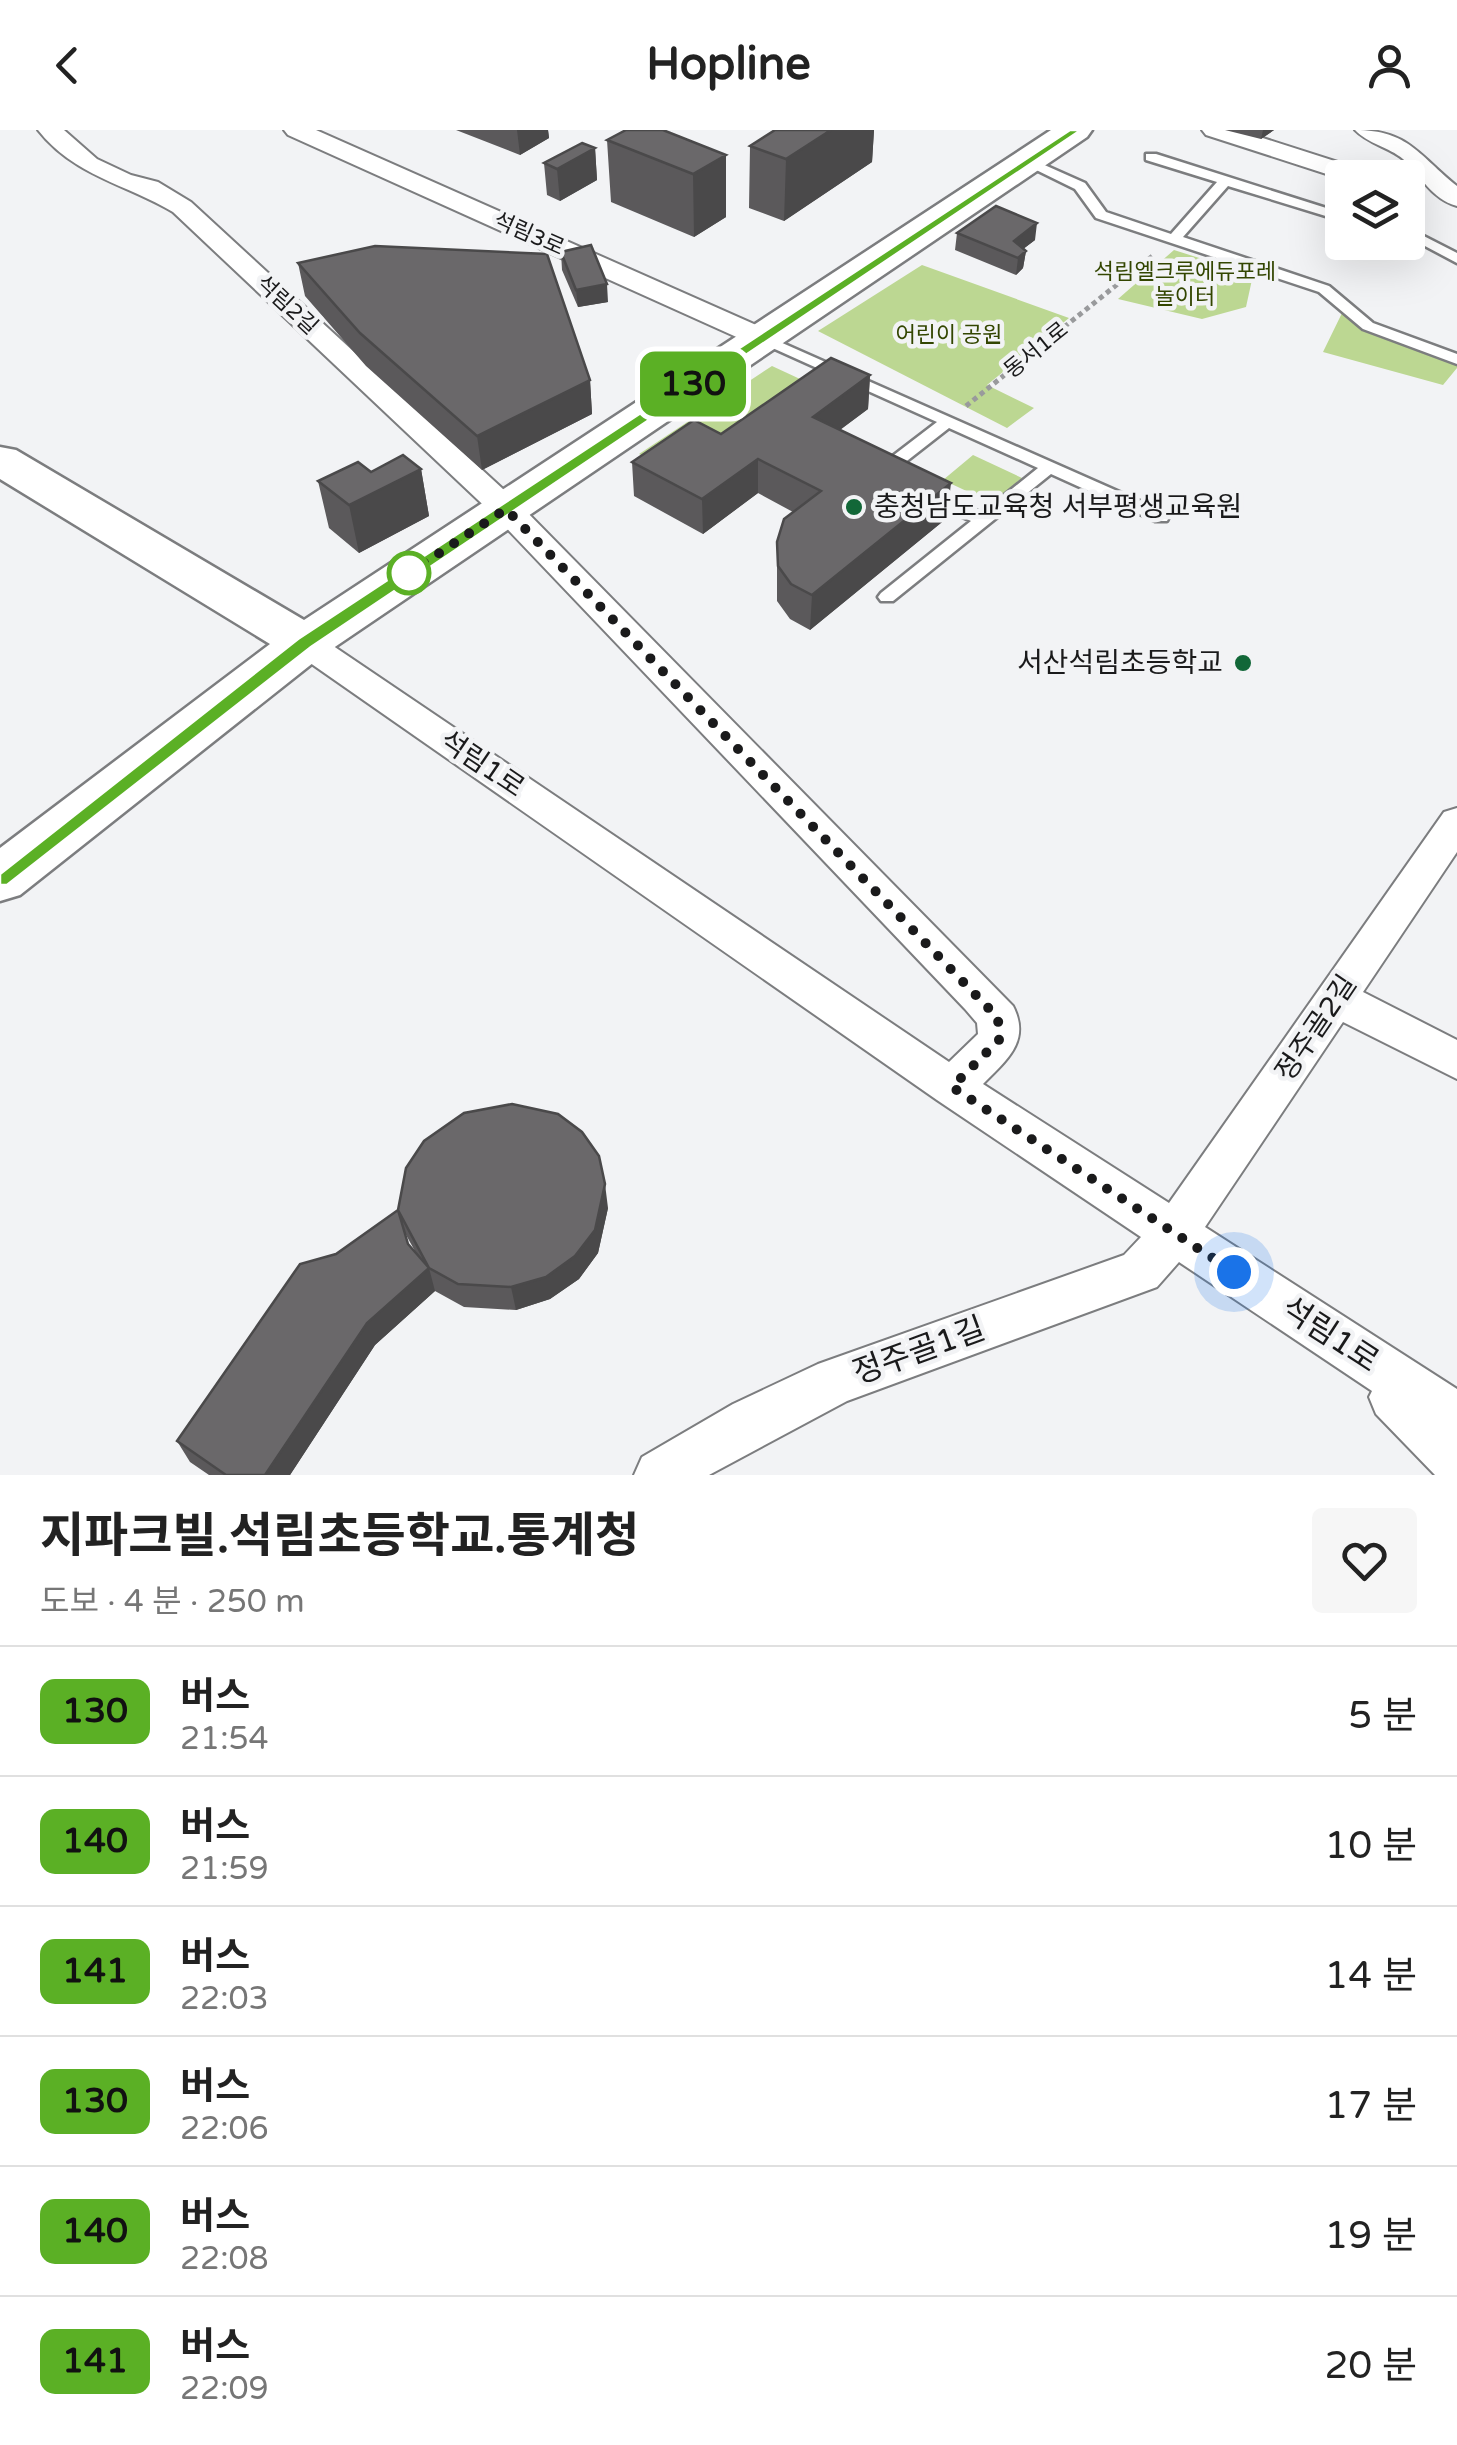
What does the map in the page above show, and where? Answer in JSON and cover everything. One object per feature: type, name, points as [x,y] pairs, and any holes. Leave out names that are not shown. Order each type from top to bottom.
[{"type":"street","name":"석림2길","points":[[50,130],[88,164],[123,181],[149,188],[182,207],[506,509]]},
{"type":"street","name":"석림3로","points":[[296,130],[762,338]]},
{"type":"street","points":[[0,879],[305,643],[1075,130]]},
{"type":"street","points":[[1214,130],[1325,166]]},
{"type":"street","points":[[1367,130],[1413,155],[1424,172],[1457,198]]},
{"type":"street","points":[[1425,198],[1457,208]]},
{"type":"street","name":"석림1로","points":[[0,460],[305,643],[952,1087],[1457,1418]]},
{"type":"street","points":[[506,509],[998,1018],[999,1040],[952,1087]]},
{"type":"street","name":"정주골2길","points":[[1175,1233],[1456,824]]},
{"type":"street","points":[[1336,998],[1457,1061]]},
{"type":"street","name":"정주골1길","points":[[660,1475],[751,1422],[835,1382],[1140,1271],[1175,1233]]},
{"type":"street","points":[[1323,1330],[1457,1460]]},
{"type":"lane","points":[[1152,157],[1325,213]]},
{"type":"lane","points":[[1026,162],[1080,186],[1102,215],[1324,289],[1368,326],[1457,360]]},
{"type":"lane","points":[[1172,241],[1225,181]]},
{"type":"lane","points":[[1425,241],[1457,259]]},
{"type":"lane","points":[[762,338],[1161,517]]},
{"type":"lane","points":[[948,421],[883,472],[983,520]]},
{"type":"lane","points":[[887,597],[1050,467]]},
{"type":"path","name":"동서1로","points":[[948,421],[1172,241]]},
{"type":"green space","name":"석림엘크루에듀포레 놀이터","points":[[1174,250],[1253,275],[1246,307],[1202,319],[1118,299]]},
{"type":"green space","name":"어린이 공원","points":[[922,265],[1069,318],[987,385],[1034,408],[1007,428],[818,331]]},
{"type":"green space","points":[[1343,311],[1365,330],[1457,362],[1457,368],[1443,385],[1323,352]]},
{"type":"green space","points":[[772,366],[813,385],[753,428],[707,454],[661,461],[639,454]]},
{"type":"green space","points":[[973,455],[1022,478],[992,503],[943,480]]},
{"type":"building","points":[[626,130],[663,130],[726,155],[693,174],[607,140]]},
{"type":"building","points":[[775,130],[831,130],[786,159],[750,146]]},
{"type":"building","points":[[582,143],[595,148],[557,169],[544,163]]},
{"type":"building","points":[[996,206],[1037,223],[1014,241],[1026,251],[1018,258],[957,233]]},
{"type":"building","points":[[591,245],[607,284],[576,290],[561,252]]},
{"type":"building","points":[[375,246],[547,254],[590,380],[477,436],[360,333],[298,263]]},
{"type":"building","points":[[831,358],[870,375],[813,417],[951,483],[812,595],[791,584],[778,566],[777,542],[784,519],[821,491],[758,459],[702,499],[632,462],[694,420],[721,434]]},
{"type":"building","points":[[403,455],[421,469],[349,505],[318,481],[358,462],[371,472]]},
{"type":"building","points":[[512,1104],[558,1114],[582,1132],[599,1156],[605,1184],[595,1230],[575,1256],[546,1277],[511,1287],[458,1284],[429,1268],[398,1210],[406,1168],[424,1141],[464,1113]]},
{"type":"building","points":[[398,1210],[408,1244],[429,1268],[367,1323],[265,1475],[226,1475],[177,1441],[300,1264],[336,1254]]},
{"type":"bus line","name":"130","points":[[0,879],[305,643],[1075,130]]},
{"type":"place","name":"충청남도교육청 서부평생교육원","points":[[854,507]]},
{"type":"place","name":"서산석림초등학교","points":[[1243,663]]},
{"type":"route","points":[[409,573],[506,509],[998,1018],[999,1040],[952,1087],[1234,1272]]}]
